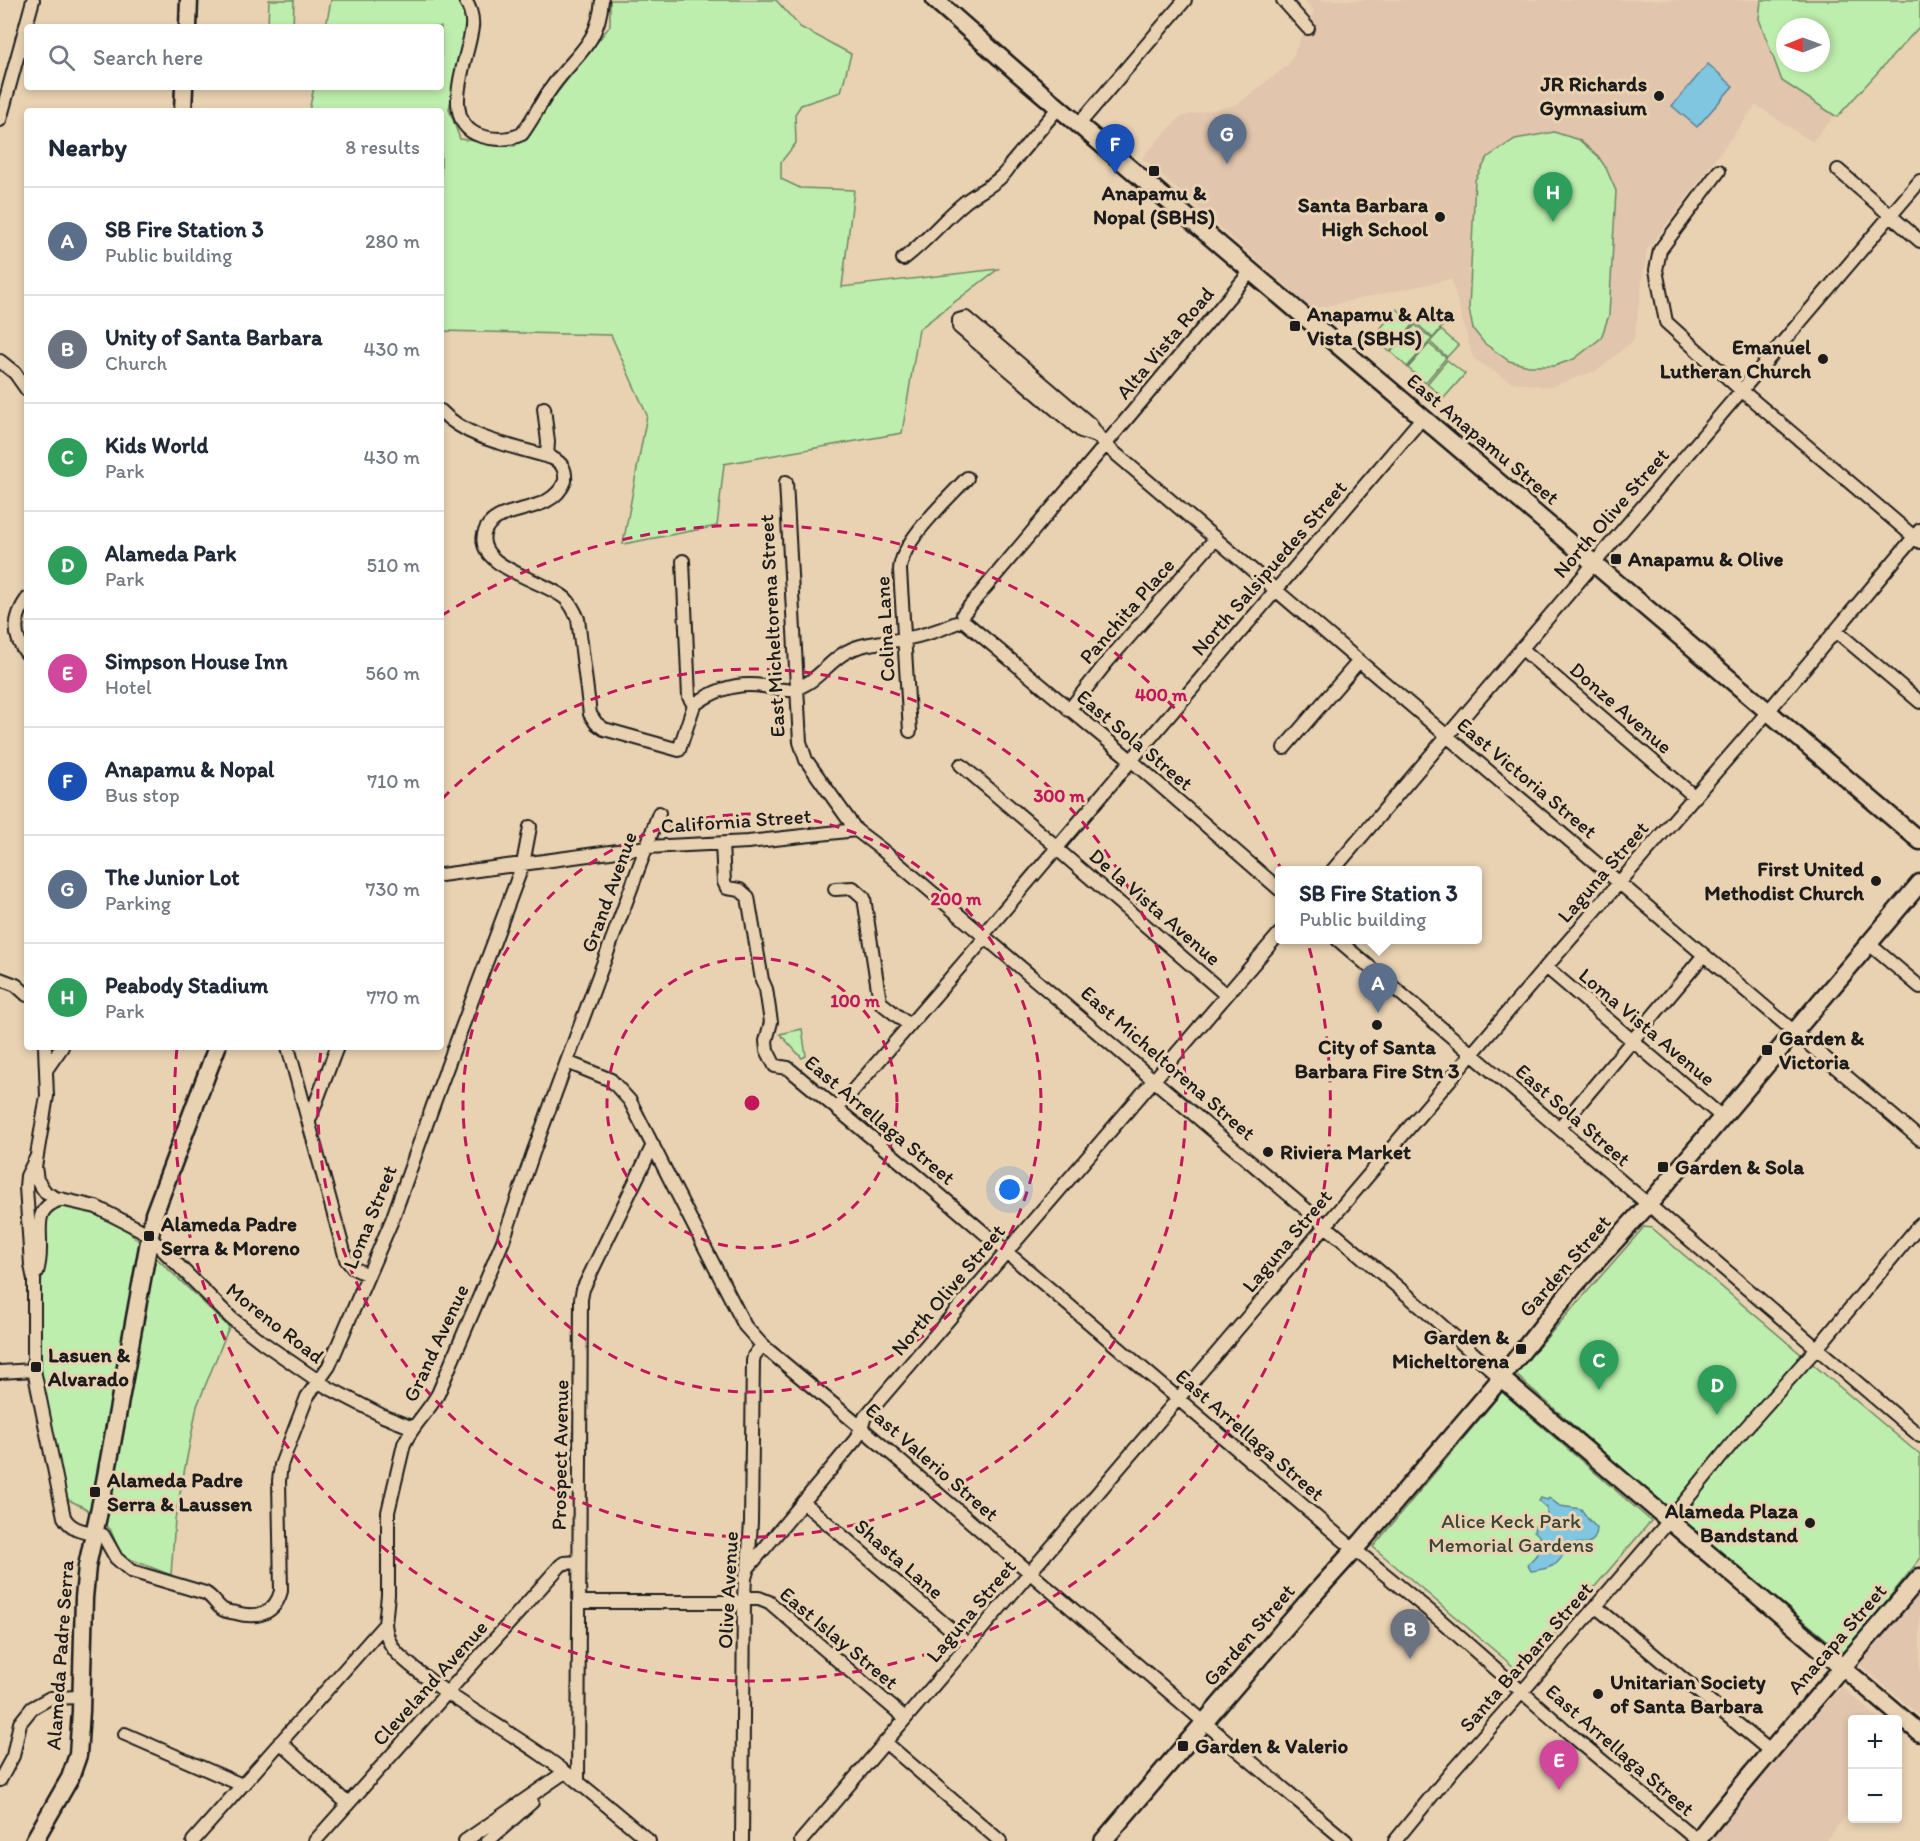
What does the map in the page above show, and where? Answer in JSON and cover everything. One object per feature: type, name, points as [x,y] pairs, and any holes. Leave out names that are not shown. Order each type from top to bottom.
[{"type":"street","points":[[26,24],[33,0]]},
{"type":"street","points":[[188,24],[189,0]]},
{"type":"street","points":[[465,0],[470,8],[472,26],[458,97],[458,113],[470,131],[484,137],[502,138],[522,134],[553,85],[587,47],[596,30],[602,0]]},
{"type":"street","name":"East Anapamu Street","points":[[934,0],[1920,842]]},
{"type":"street","points":[[1079,124],[1185,0]]},
{"type":"street","points":[[1283,0],[1308,28]]},
{"type":"street","points":[[0,120],[24,33]]},
{"type":"street","points":[[183,108],[184,90]]},
{"type":"street","points":[[903,259],[920,247],[965,203],[1006,173],[1059,107]]},
{"type":"street","points":[[1838,170],[1920,241]]},
{"type":"street","points":[[1719,171],[1660,250],[1656,270],[1664,317],[1668,326],[1918,536]]},
{"type":"street","name":"North Olive Street","points":[[1336,866],[1920,181]]},
{"type":"street","name":"Alta Vista Road","points":[[961,620],[1103,443],[1251,272]]},
{"type":"street","name":"East Victoria Street","points":[[1103,443],[1090,424],[966,318],[959,320],[959,327],[1072,423],[1103,443],[1216,538],[1920,1138]]},
{"type":"street","points":[[0,361],[11,369],[24,386]]},
{"type":"street","points":[[544,408],[548,442],[547,456]]},
{"type":"street","points":[[444,414],[458,426],[472,433],[547,456],[560,462],[563,466],[566,476],[556,495],[543,504],[494,520],[487,527],[484,537],[487,552],[499,564],[561,595],[573,608],[578,619],[589,708],[596,723],[604,729],[680,750],[694,705],[709,695],[731,687],[756,685],[784,690],[797,688],[822,674],[844,653],[855,648],[869,643],[904,639],[961,620]]},
{"type":"street","name":"North Salsipuedes Street","points":[[837,1109],[1423,417]]},
{"type":"street","name":"Colina Lane","points":[[910,730],[900,570],[904,552],[921,529],[967,478]]},
{"type":"street","name":"East Micheltorena Street","points":[[786,482],[800,742],[806,760],[856,831],[881,849],[1920,1733]]},
{"type":"street","name":"Laguna Street","points":[[801,1841],[1324,1226],[1918,536]]},
{"type":"street","name":"Panchita Place","points":[[1068,710],[1216,538]]},
{"type":"street","points":[[683,561],[689,697],[694,705]]},
{"type":"street","points":[[24,605],[18,614],[16,626],[18,638],[24,649]]},
{"type":"street","name":"East Sola Street","points":[[961,620],[1131,760],[1275,886]]},
{"type":"street","points":[[1836,631],[1920,702]]},
{"type":"street","name":"Donze Avenue","points":[[1521,648],[1695,797]]},
{"type":"street","points":[[1284,748],[1359,661]]},
{"type":"street","name":"De la Vista Avenue","points":[[961,765],[1227,994]]},
{"type":"street","name":"Grand Avenue","points":[[385,1623],[388,1595],[389,1505],[404,1444],[438,1394],[493,1263],[659,813]]},
{"type":"street","name":"Loma Street","points":[[94,1533],[103,1535],[116,1558],[131,1570],[205,1593],[225,1611],[246,1616],[261,1615],[274,1607],[281,1591],[280,1469],[307,1397],[329,1366],[392,1220],[523,864],[530,827]]},
{"type":"street","name":"California Street","points":[[444,875],[647,847],[722,844],[856,831]]},
{"type":"street","name":"East Arrellaga Street","points":[[722,844],[724,882],[727,888],[740,890],[748,897],[771,1022],[766,1041],[767,1050],[774,1066],[788,1068],[920,1178],[1005,1253],[1438,1618],[1697,1841]]},
{"type":"street","name":"Garden Street","points":[[1103,1841],[1501,1378],[1574,1286],[1648,1204],[1920,883]]},
{"type":"street","points":[[835,889],[853,888],[864,898],[880,1002],[909,1025]]},
{"type":"street","name":"North Olive Street","points":[[748,1568],[856,1439],[865,1417],[1275,939]]},
{"type":"street","name":"East Sola Street","points":[[1344,944],[1920,1437]]},
{"type":"street","points":[[1868,944],[1920,987]]},
{"type":"street","points":[[1559,1128],[1704,955]]},
{"type":"street","name":"Loma Vista Avenue","points":[[1546,967],[1722,1117]]},
{"type":"street","points":[[0,979],[16,985],[24,992]]},
{"type":"street","points":[[45,1050],[46,1108],[36,1158],[36,1171],[39,1184],[46,1193],[62,1199]]},
{"type":"street","points":[[46,1070],[60,1050]]},
{"type":"street","name":"Alameda Padre Serra","points":[[35,1841],[74,1767],[80,1744],[84,1598],[149,1237],[157,1206],[216,1050]]},
{"type":"street","points":[[289,1050],[346,1259],[353,1268],[368,1275]]},
{"type":"street","points":[[309,1121],[337,1050]]},
{"type":"street","name":"East Valerio Street","points":[[567,1062],[611,1080],[630,1101],[745,1326],[762,1345],[1031,1571],[1204,1722],[1346,1841]]},
{"type":"street","name":"Prospect Avenue","points":[[578,1781],[580,1299],[653,1145]]},
{"type":"street","points":[[36,1158],[26,1182],[34,1280],[34,1370],[64,1517],[75,1528],[94,1533]]},
{"type":"street","points":[[34,1280],[40,1253],[41,1215],[49,1204],[62,1199]]},
{"type":"street","name":"Moreno Road","points":[[62,1199],[96,1206],[141,1230],[231,1318],[318,1382],[383,1416],[413,1428]]},
{"type":"street","name":"Santa Barbara Street","points":[[1395,1841],[1453,1770],[1670,1520],[1734,1441],[1920,1224]]},
{"type":"street","name":"Olive Avenue","points":[[742,1841],[743,1600],[751,1522],[753,1361],[756,1351],[762,1345]]},
{"type":"street","points":[[0,1372],[34,1370]]},
{"type":"street","name":"Shasta Lane","points":[[804,1503],[968,1644]]},
{"type":"street","name":"Cleveland Avenue","points":[[315,1841],[560,1566],[564,1563],[579,1562]]},
{"type":"street","name":"Anacapa Street","points":[[1697,1841],[1770,1751],[1844,1668],[1920,1577]]},
{"type":"street","name":"East Islay Street","points":[[579,1602],[759,1598],[769,1602],[905,1718]]},
{"type":"street","points":[[1595,1606],[1770,1751]]},
{"type":"street","points":[[385,1623],[388,1640],[399,1655],[446,1693],[578,1781],[649,1841]]},
{"type":"street","points":[[193,1841],[385,1623]]},
{"type":"street","points":[[0,1779],[13,1756],[20,1723],[32,1708],[50,1698],[81,1697]]},
{"type":"street","points":[[125,1734],[242,1785]]},
{"type":"street","points":[[280,1742],[348,1804]]},
{"type":"street","points":[[885,1743],[1000,1841]]},
{"type":"street","points":[[465,1841],[565,1772]]},
{"type":"street","points":[[488,1841],[565,1772]]},
{"type":"shaded area","name":"Santa Barbara High School","points":[[1303,0],[1920,0],[1920,13],[1812,142],[1756,105],[1647,250],[1634,340],[1598,370],[1550,387],[1511,382],[1473,358],[1451,279],[1312,309],[1142,158],[1180,117],[1238,104],[1289,64],[1314,11]]},
{"type":"shaded area","points":[[1920,1589],[1920,1716],[1856,1661]]},
{"type":"shaded area","points":[[1842,1687],[1875,1715],[1848,1715],[1848,1814],[1825,1841],[1717,1841],[1708,1833]]},
{"type":"green space","points":[[269,0],[294,0],[293,24],[268,24]]},
{"type":"green space","points":[[331,0],[457,0],[465,7],[468,27],[449,109],[460,139],[515,146],[610,26],[610,0],[776,0],[800,27],[851,54],[841,92],[801,105],[795,114],[796,143],[781,162],[781,179],[800,188],[854,190],[842,287],[998,269],[919,329],[902,433],[724,464],[717,526],[623,544],[647,415],[611,335],[444,331],[444,108],[310,108],[313,90],[444,90],[444,24],[327,24]]},
{"type":"green space","points":[[1761,0],[1920,0],[1920,26],[1837,117],[1782,81],[1779,72],[1830,72],[1830,18],[1776,18],[1776,65],[1759,19]]},
{"type":"green space","points":[[1554,132],[1579,140],[1598,156],[1616,191],[1609,315],[1601,338],[1574,359],[1554,366],[1529,366],[1509,361],[1484,343],[1473,329],[1469,309],[1475,180],[1488,157],[1515,139]]},
{"type":"green space","points":[[1397,309],[1414,324],[1390,352],[1373,337]]},
{"type":"green space","points":[[1428,309],[1445,323],[1433,338],[1416,323]]},
{"type":"green space","points":[[1415,325],[1432,339],[1407,367],[1391,352]]},
{"type":"green space","points":[[1441,330],[1458,345],[1447,357],[1430,342]]},
{"type":"green space","points":[[1429,344],[1446,358],[1425,383],[1408,368]]},
{"type":"green space","points":[[1447,360],[1465,374],[1444,398],[1427,384]]},
{"type":"green space","points":[[802,1029],[806,1056],[802,1058],[780,1034]]},
{"type":"green space","points":[[75,1205],[125,1228],[229,1327],[197,1406],[175,1519],[171,1575],[122,1556],[110,1529],[85,1508],[65,1498],[40,1378],[38,1307],[45,1253],[44,1225],[47,1212],[57,1206]]},
{"type":"green space","points":[[1644,1227],[1652,1228],[1920,1455],[1920,1559],[1844,1654],[1660,1502],[1515,1374]]},
{"type":"green space","name":"Alice Keck Park Memorial Gardens","points":[[1502,1392],[1651,1521],[1521,1673],[1373,1547]]},
{"type":"water","points":[[1708,64],[1733,86],[1697,127],[1672,106]]},
{"type":"water","points":[[1541,1498],[1547,1500],[1549,1498],[1560,1506],[1581,1509],[1597,1528],[1596,1535],[1591,1542],[1573,1544],[1565,1550],[1555,1564],[1548,1568],[1531,1571],[1527,1564],[1538,1553],[1541,1544],[1534,1531],[1535,1526],[1544,1524],[1547,1520],[1547,1508],[1539,1501]]},
{"type":"place","name":"JR Richards Gymnasium","points":[[1659,96]]},
{"type":"place","name":"The Junior Lot","points":[[1227,164]]},
{"type":"place","name":"Anapamu & Nopal (SBHS)","points":[[1154,171]]},
{"type":"place","name":"Anapamu & Nopal","points":[[1115,174]]},
{"type":"place","name":"Santa Barbara High School","points":[[1440,217]]},
{"type":"place","name":"Peabody Stadium","points":[[1553,222]]},
{"type":"place","name":"Anapamu & Alta Vista (SBHS)","points":[[1295,326]]},
{"type":"place","name":"Emanuel Lutheran Church","points":[[1823,359]]},
{"type":"place","name":"Anapamu & Olive","points":[[1616,559]]},
{"type":"place","name":"First United Methodist Church","points":[[1876,881]]},
{"type":"place","name":"SB Fire Station 3","points":[[1378,1013]]},
{"type":"place","name":"City of Santa Barbara Fire Stn 3","points":[[1377,1025]]},
{"type":"place","name":"Garden & Victoria","points":[[1767,1050]]},
{"type":"place","name":"Riviera Market","points":[[1268,1152]]},
{"type":"place","name":"Garden & Sola","points":[[1663,1167]]},
{"type":"place","name":"Alameda Padre Serra & Moreno","points":[[149,1236]]},
{"type":"place","name":"Garden & Micheltorena","points":[[1521,1349]]},
{"type":"place","name":"Lasuen & Alvarado","points":[[36,1367]]},
{"type":"place","name":"Kids World","points":[[1599,1390]]},
{"type":"place","name":"Alameda Park","points":[[1717,1415]]},
{"type":"place","name":"Alameda Padre Serra & Laussen","points":[[95,1492]]},
{"type":"place","name":"Alameda Plaza Bandstand","points":[[1810,1523]]},
{"type":"place","name":"Unity of Santa Barbara","points":[[1410,1659]]},
{"type":"place","name":"Unitarian Society of Santa Barbara","points":[[1598,1694]]},
{"type":"place","name":"Garden & Valerio","points":[[1183,1746]]},
{"type":"place","name":"Simpson House Inn","points":[[1559,1790]]}]
